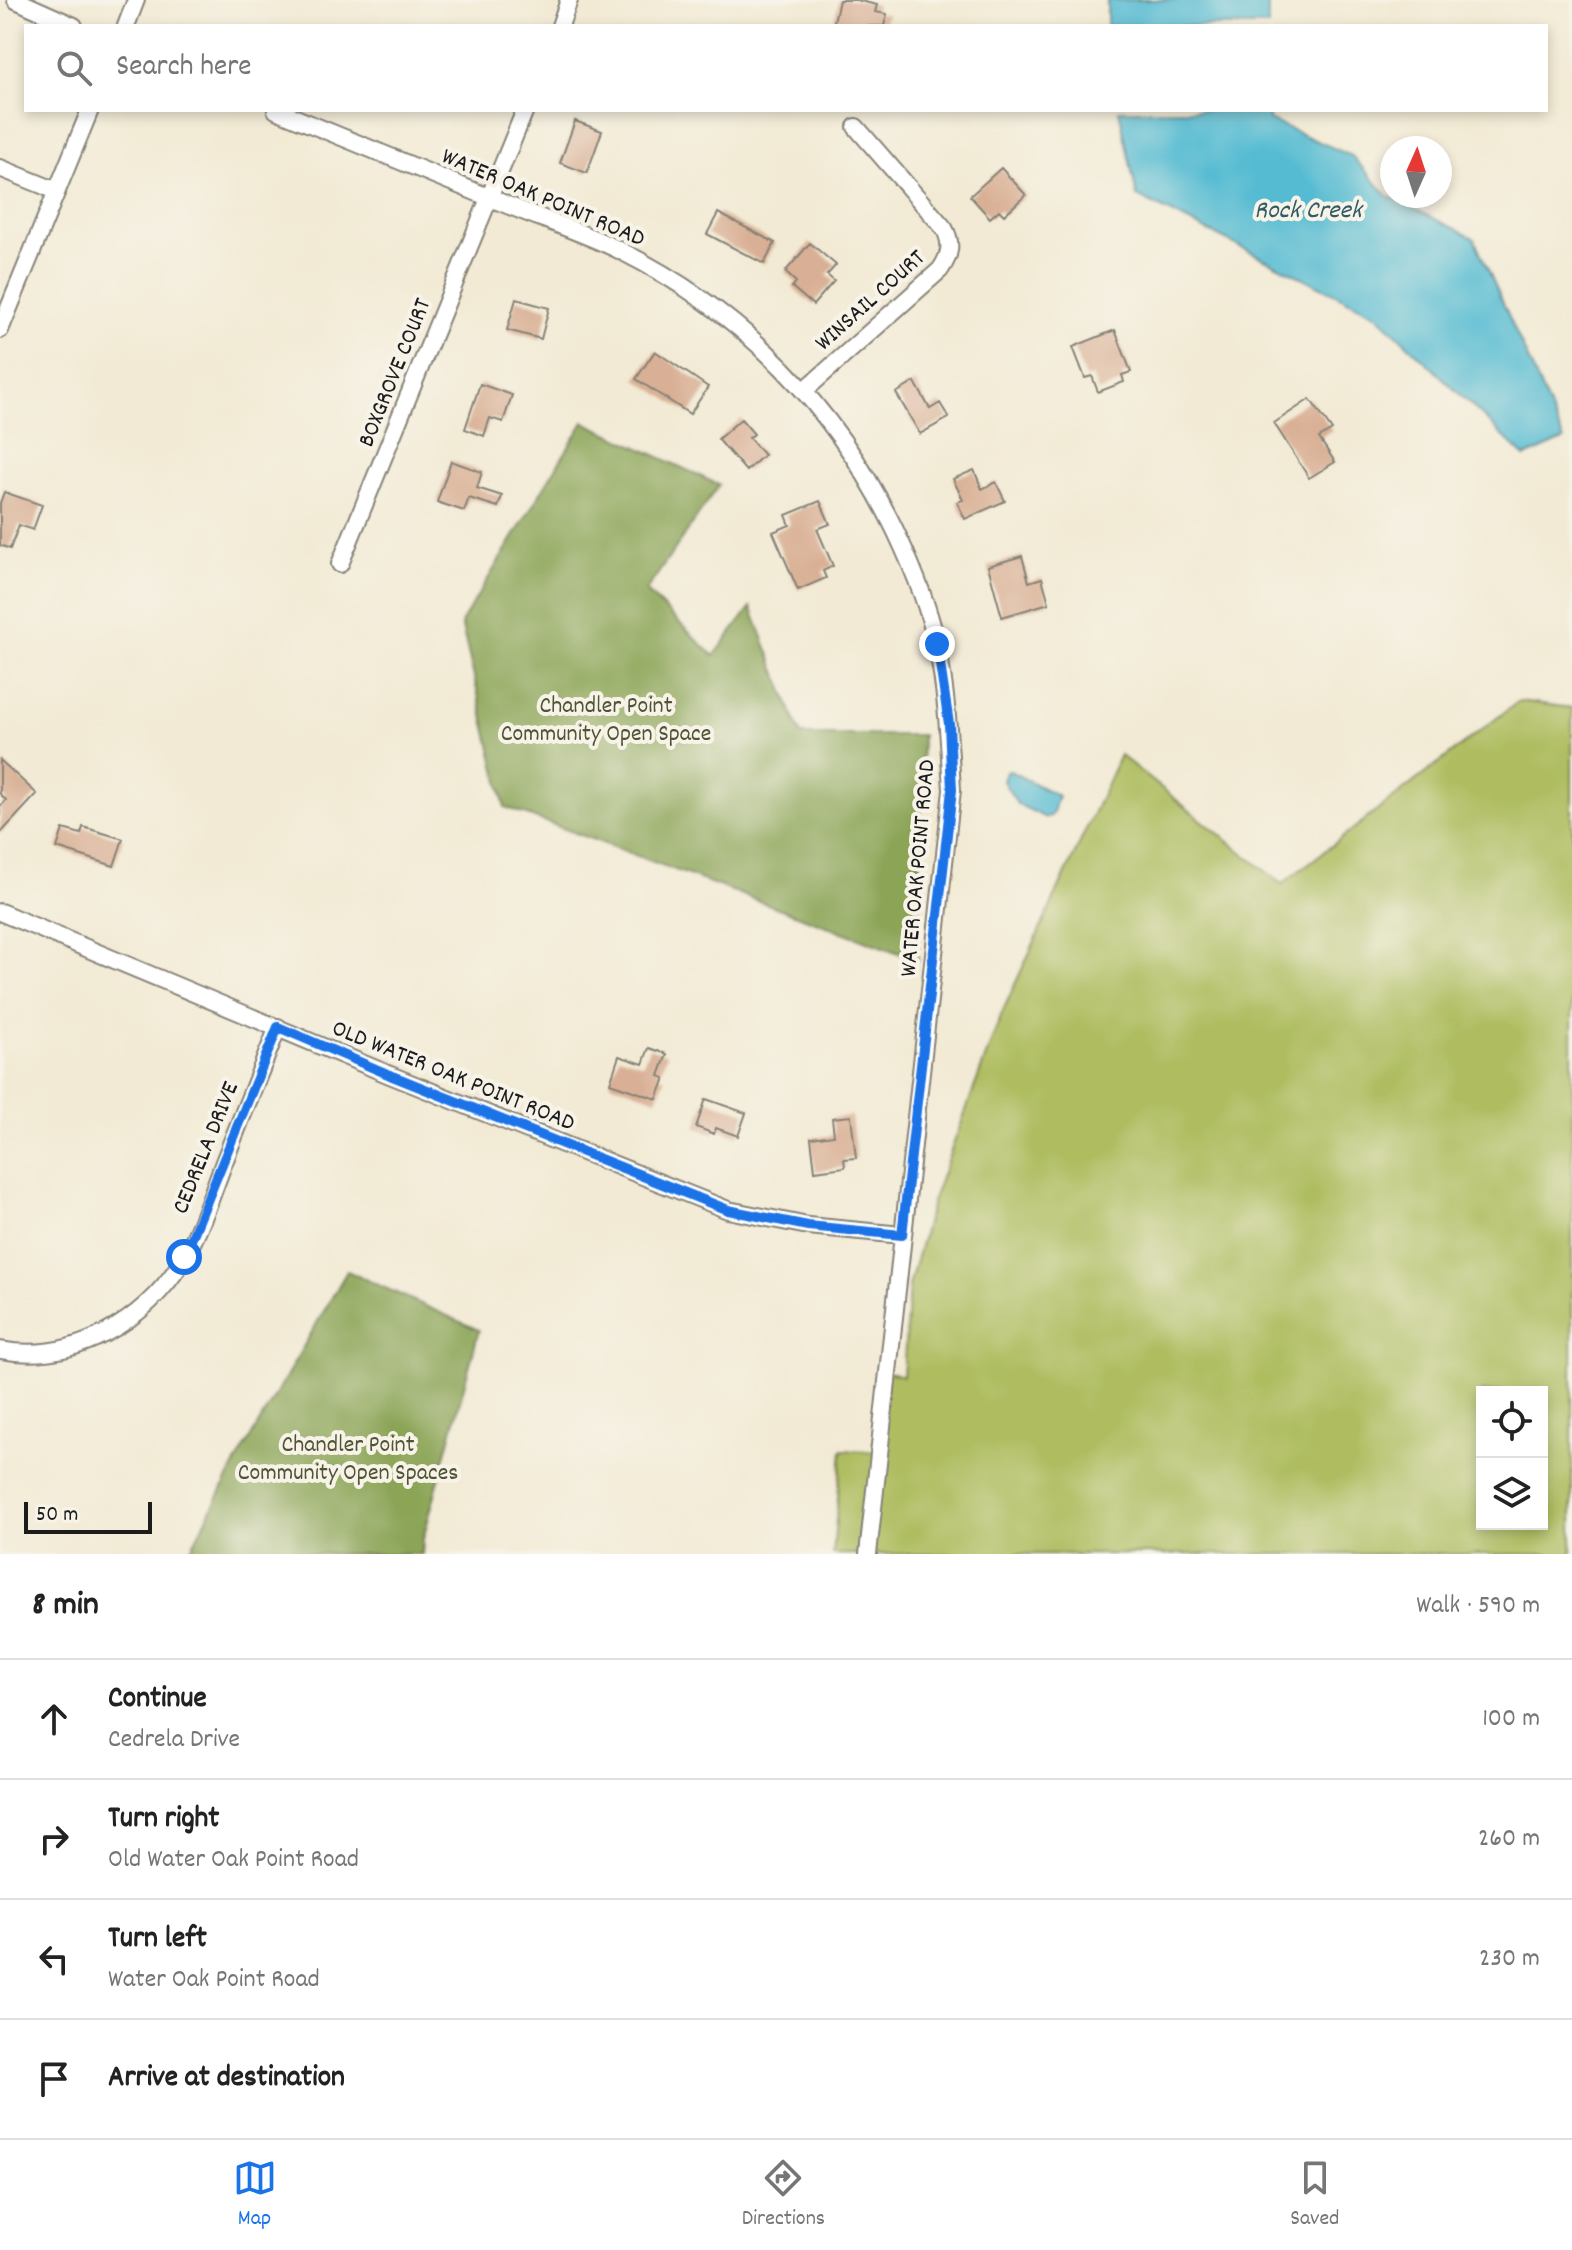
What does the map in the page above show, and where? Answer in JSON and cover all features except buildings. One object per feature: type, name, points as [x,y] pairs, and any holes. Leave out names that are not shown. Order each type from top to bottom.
[{"type":"street","points":[[16,0],[70,24]]},
{"type":"street","points":[[127,24],[136,0]]},
{"type":"street","points":[[561,24],[569,0]]},
{"type":"street","points":[[0,330],[89,112]]},
{"type":"street","name":"WATER OAK POINT ROAD","points":[[281,112],[622,252],[694,294],[753,339],[805,390],[851,449],[876,490],[908,557],[937,644],[949,724],[952,790],[868,1554]]},
{"type":"street","name":"BOXGROVE COURT","points":[[340,564],[524,112]]},
{"type":"street","name":"WINSAIL COURT","points":[[805,390],[940,270],[950,250],[950,237],[944,228],[856,127]]},
{"type":"street","points":[[0,168],[57,191]]},
{"type":"street","name":"OLD WATER OAK POINT ROAD","points":[[0,912],[390,1075],[728,1210],[808,1226],[902,1235]]},
{"type":"street","name":"CEDRELA DRIVE","points":[[0,1350],[33,1353],[56,1351],[103,1335],[147,1305],[166,1285],[194,1237],[278,1027]]},
{"type":"green space","name":"Chandler Point Community Open Space","points":[[584,422],[719,485],[646,591],[714,656],[751,607],[801,735],[922,735],[918,960],[505,807],[461,623]]},
{"type":"green space","points":[[1519,701],[1572,708],[1572,1554],[833,1554],[842,1450],[877,1452],[888,1372],[903,1376],[909,1286],[932,1202],[1002,1013],[1120,755],[1282,884]]},
{"type":"green space","name":"Chandler Point Community Open Spaces","points":[[347,1271],[479,1330],[423,1539],[422,1554],[188,1554],[235,1465]]},
{"type":"water","points":[[1107,0],[1268,0],[1268,24],[1107,24]]},
{"type":"water","name":"Rock Creek","points":[[1119,112],[1269,112],[1269,120],[1352,156],[1380,187],[1380,208],[1413,208],[1474,238],[1564,440],[1525,457],[1376,314],[1137,196]]},
{"type":"water","points":[[1010,771],[1058,796],[1052,815],[1046,818],[1017,804],[1003,781],[1006,772]]},
{"type":"route","points":[[184,1257],[278,1027],[728,1210],[808,1226],[902,1235],[952,790],[949,724],[937,644]]}]
